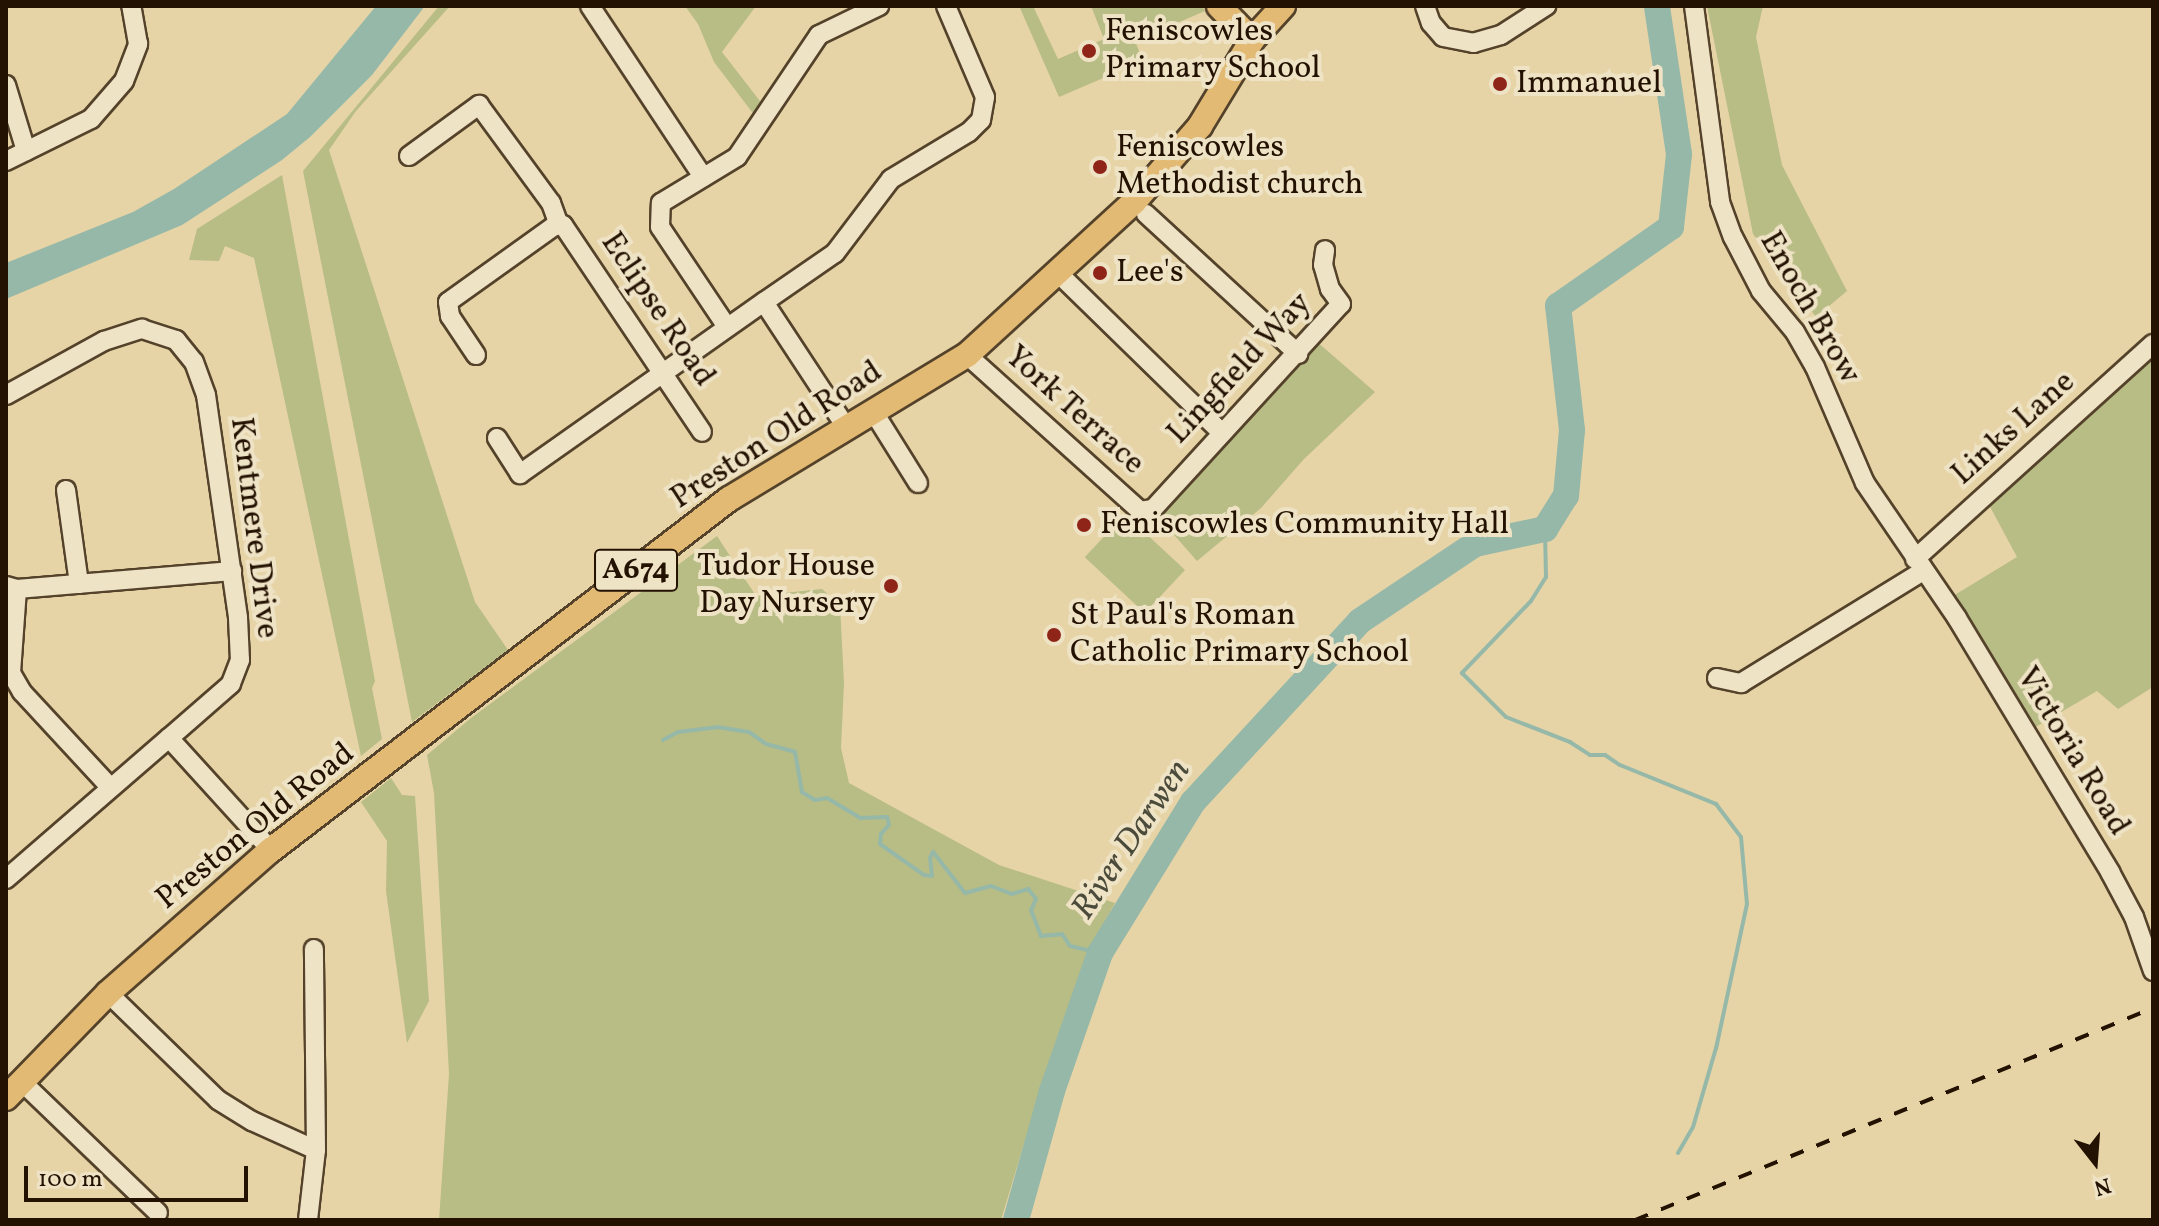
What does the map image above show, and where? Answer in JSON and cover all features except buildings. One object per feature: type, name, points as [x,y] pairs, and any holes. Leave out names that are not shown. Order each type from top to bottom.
[{"type":"main road","points":[[1219,6],[1252,40]]},
{"type":"main road","name":"Preston Old Road","points":[[13,1090],[108,993],[271,850],[729,499],[967,355],[1134,202],[1200,126],[1252,40],[1283,6]]},
{"type":"street","points":[[6,161],[91,119],[124,81],[138,44],[131,6]]},
{"type":"street","points":[[590,6],[703,177]]},
{"type":"street","points":[[727,327],[660,227],[661,203],[737,157],[819,35],[879,6]]},
{"type":"street","points":[[497,438],[520,474],[835,253],[891,179],[969,132],[981,120],[985,97],[946,6]]},
{"type":"street","points":[[1425,6],[1431,23],[1443,37],[1461,43],[1501,35],[1546,6]]},
{"type":"street","name":"Enoch Brow","points":[[1694,6],[1720,202],[1733,237],[1761,291],[1795,332],[1815,367],[1865,483],[1976,652]]},
{"type":"street","points":[[6,85],[26,151]]},
{"type":"street","name":"Eclipse Road","points":[[409,156],[479,105],[551,203],[559,225],[568,230],[702,432]]},
{"type":"street","points":[[1146,214],[1298,354]]},
{"type":"street","name":"Eclipse Road","points":[[476,355],[450,316],[448,302],[559,225]]},
{"type":"street","name":"Lingfield Way","points":[[1140,511],[1153,509],[1341,304],[1326,277],[1323,265],[1325,250]]},
{"type":"street","points":[[1056,271],[1222,433]]},
{"type":"street","points":[[764,302],[846,427]]},
{"type":"street","name":"Kentmere Drive","points":[[6,395],[104,341],[142,329],[176,340],[194,362],[206,395],[232,571],[240,660],[231,684],[6,879]]},
{"type":"street","name":"Links Lane","points":[[1717,678],[1741,683],[1919,565],[2153,344]]},
{"type":"street","name":"York Terrace","points":[[967,355],[1140,511]]},
{"type":"street","points":[[873,411],[918,483]]},
{"type":"street","points":[[66,490],[79,584]]},
{"type":"street","points":[[110,787],[22,692],[11,673],[12,588],[232,571]]},
{"type":"street","name":"Victoria Road","points":[[1976,652],[2110,872],[2134,917],[2153,971]]},
{"type":"street","points":[[169,738],[271,850]]},
{"type":"street","points":[[308,1220],[316,1150],[314,949]]},
{"type":"street","points":[[108,993],[218,1100],[252,1121],[316,1150]]},
{"type":"street","points":[[13,1090],[158,1213]]},
{"type":"green space","points":[[439,6],[450,6],[356,111],[329,150],[475,602],[508,650],[412,722],[303,171]]},
{"type":"green space","points":[[685,6],[756,6],[722,52],[763,105],[755,116],[714,62],[698,24]]},
{"type":"green space","name":"Feniscowles Primary School","points":[[1033,6],[1058,59],[1104,39],[1091,6],[1202,6],[1205,11],[1135,41],[1143,61],[1059,97],[1020,8]]},
{"type":"green space","points":[[1707,6],[1763,6],[1756,37],[1782,165],[1847,291],[1816,317],[1753,234]]},
{"type":"green space","points":[[282,175],[375,681],[372,688],[382,739],[361,756],[254,258],[225,246],[219,261],[189,260],[197,229]]},
{"type":"green space","points":[[1316,341],[1375,392],[1304,459],[1261,508],[1197,561],[1175,536],[1163,512]]},
{"type":"green space","points":[[2153,355],[2153,687],[2118,709],[2097,691],[2034,728],[1953,596],[2017,557],[1988,503]]},
{"type":"green space","points":[[1125,514],[1185,570],[1145,613],[1085,557]]},
{"type":"green space","points":[[717,536],[756,596],[822,589],[840,605],[844,683],[841,748],[849,783],[999,865],[1115,903],[1098,933],[1048,1064],[1001,1220],[439,1220],[449,1074],[434,793],[427,755],[471,718]]},
{"type":"green space","points":[[391,778],[402,795],[415,796],[429,1001],[407,1043],[386,891],[387,841],[361,802]]},
{"type":"shaded area","points":[[376,6],[425,6],[372,75],[310,137],[282,160],[182,225],[6,299],[6,263],[133,212],[174,189],[287,114]]},
{"type":"waterway","name":"River Darwen","points":[[1016,1220],[1052,1091],[1100,953],[1193,802],[1360,621],[1475,544],[1545,529],[1566,496],[1572,430],[1558,306],[1671,227],[1679,154],[1657,6]]},
{"type":"waterway","points":[[1545,529],[1546,577],[1531,601],[1462,673],[1506,717],[1570,742],[1590,755],[1605,755],[1620,765],[1716,804],[1741,837],[1747,904],[1716,1048],[1693,1127],[1678,1153]]},
{"type":"waterway","points":[[663,740],[678,732],[717,727],[749,732],[766,744],[795,752],[802,792],[815,800],[827,798],[860,818],[887,817],[889,825],[881,834],[880,844],[924,875],[932,876],[930,858],[933,852],[965,893],[991,886],[1012,894],[1028,889],[1036,899],[1031,910],[1041,936],[1062,934],[1070,946],[1100,953]]},
{"type":"railway","points":[[1635,1220],[2153,1008]]},
{"type":"place","name":"Feniscowles Primary School","points":[[1089,51]]},
{"type":"place","name":"Immanuel","points":[[1500,84]]},
{"type":"place","name":"Feniscowles Methodist church","points":[[1100,167]]},
{"type":"place","name":"Lee's","points":[[1100,273]]},
{"type":"place","name":"Feniscowles Community Hall","points":[[1084,525]]},
{"type":"place","name":"Tudor House Day Nursery","points":[[891,586]]},
{"type":"place","name":"St Paul's Roman Catholic Primary School","points":[[1054,635]]}]
